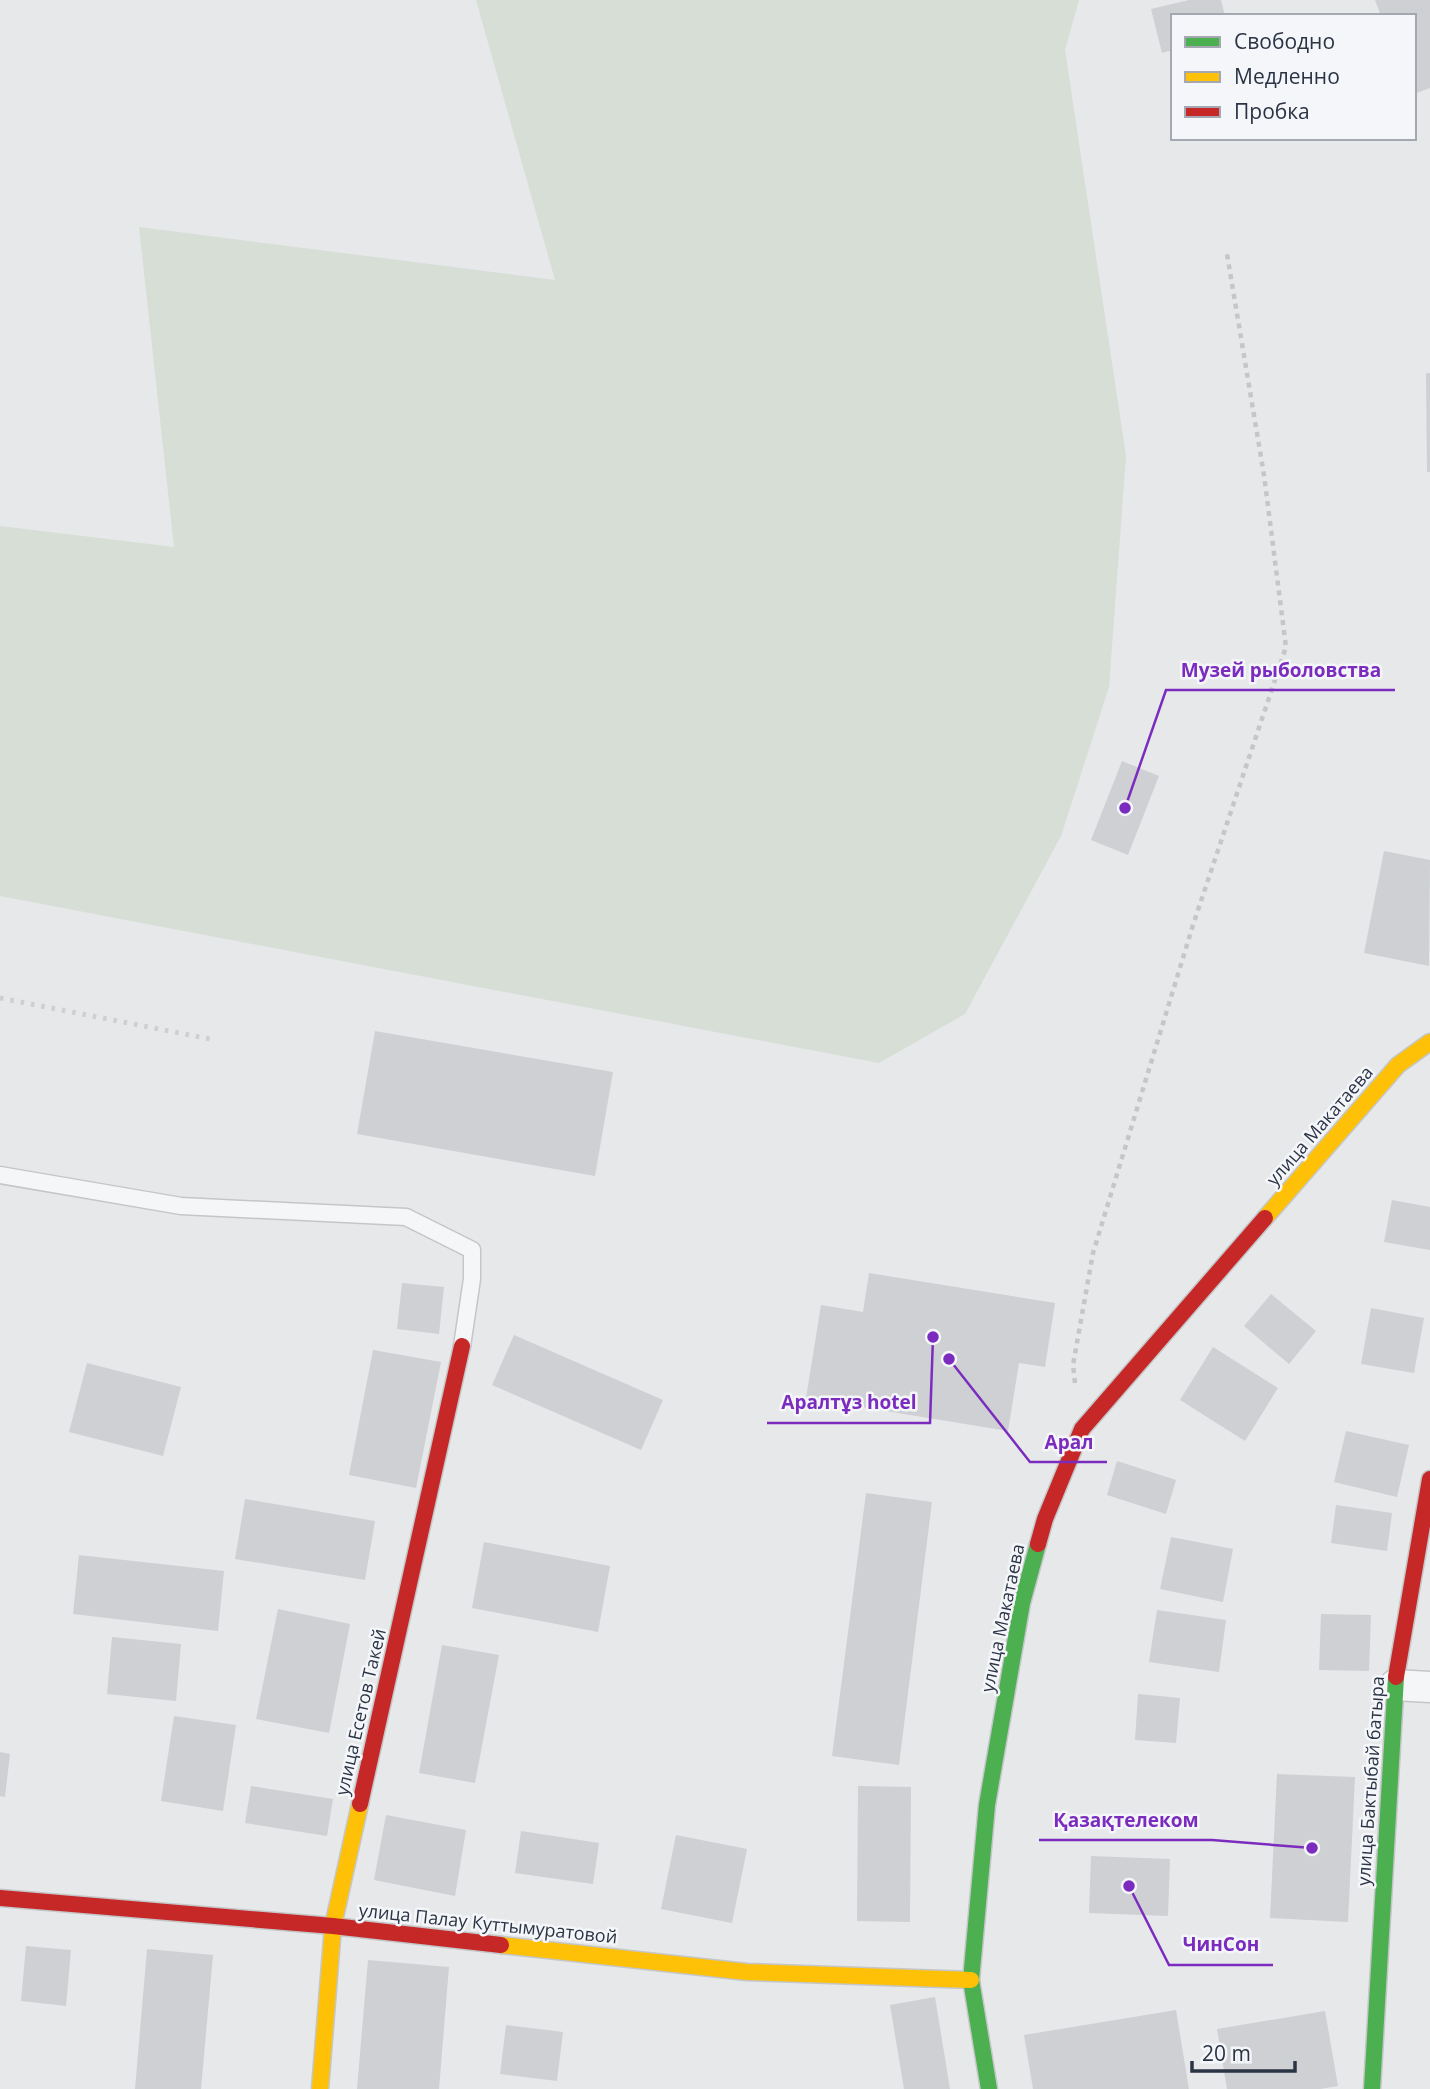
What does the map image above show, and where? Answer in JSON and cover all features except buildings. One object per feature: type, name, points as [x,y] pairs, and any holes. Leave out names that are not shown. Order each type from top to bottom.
[{"type":"street","name":"улица Макатаева","points":[[989,2089],[971,1980],[987,1805],[1022,1603],[1045,1519],[1082,1429],[1398,1065],[1430,1042]]},
{"type":"street","name":"улица Есетов Такей","points":[[320,2089],[333,1926],[462,1346]]},
{"type":"street","name":"улица Бактыбай батыра","points":[[1372,2089],[1395,1685],[1430,1479]]},
{"type":"street","points":[[1395,1685],[1430,1687]]},
{"type":"street","name":"улица Палау Куттымуратовой","points":[[0,1898],[333,1926],[747,1972],[971,1980]]},
{"type":"lane","points":[[0,1175],[181,1206],[406,1217],[472,1250],[472,1279],[462,1346]]},
{"type":"path","points":[[1082,1429],[1073,1365],[1093,1253],[1192,925],[1286,647],[1264,475],[1227,254]]},
{"type":"shaded area","points":[[476,0],[1079,0],[1065,50],[1126,456],[1109,687],[1061,836],[965,1014],[879,1063],[0,896],[0,526],[174,547],[139,227],[555,280]]},
{"type":"railway","points":[[0,998],[210,1039]]},
{"type":"traffic: fast","points":[[989,2089],[971,1980],[987,1805],[1022,1603],[1038,1544]]},
{"type":"traffic: fast","points":[[1372,2089],[1396,1677]]},
{"type":"traffic: slow","points":[[1265,1218],[1398,1065],[1430,1042]]},
{"type":"traffic: slow","points":[[320,2089],[333,1926],[360,1804]]},
{"type":"traffic: slow","points":[[501,1945],[747,1972],[971,1980]]},
{"type":"traffic: jam","points":[[1038,1544],[1045,1519],[1082,1429],[1265,1218]]},
{"type":"traffic: jam","points":[[360,1804],[462,1346]]},
{"type":"traffic: jam","points":[[1396,1677],[1430,1479]]},
{"type":"traffic: jam","points":[[0,1898],[333,1926],[501,1945]]},
{"type":"place","name":"Музей рыболовства","points":[[1125,808]]},
{"type":"place","name":"Аралтұз hotel","points":[[933,1337]]},
{"type":"place","name":"Арал","points":[[949,1359]]},
{"type":"place","name":"Қазақтелеком","points":[[1312,1848]]},
{"type":"place","name":"ЧинСон","points":[[1129,1886]]}]
